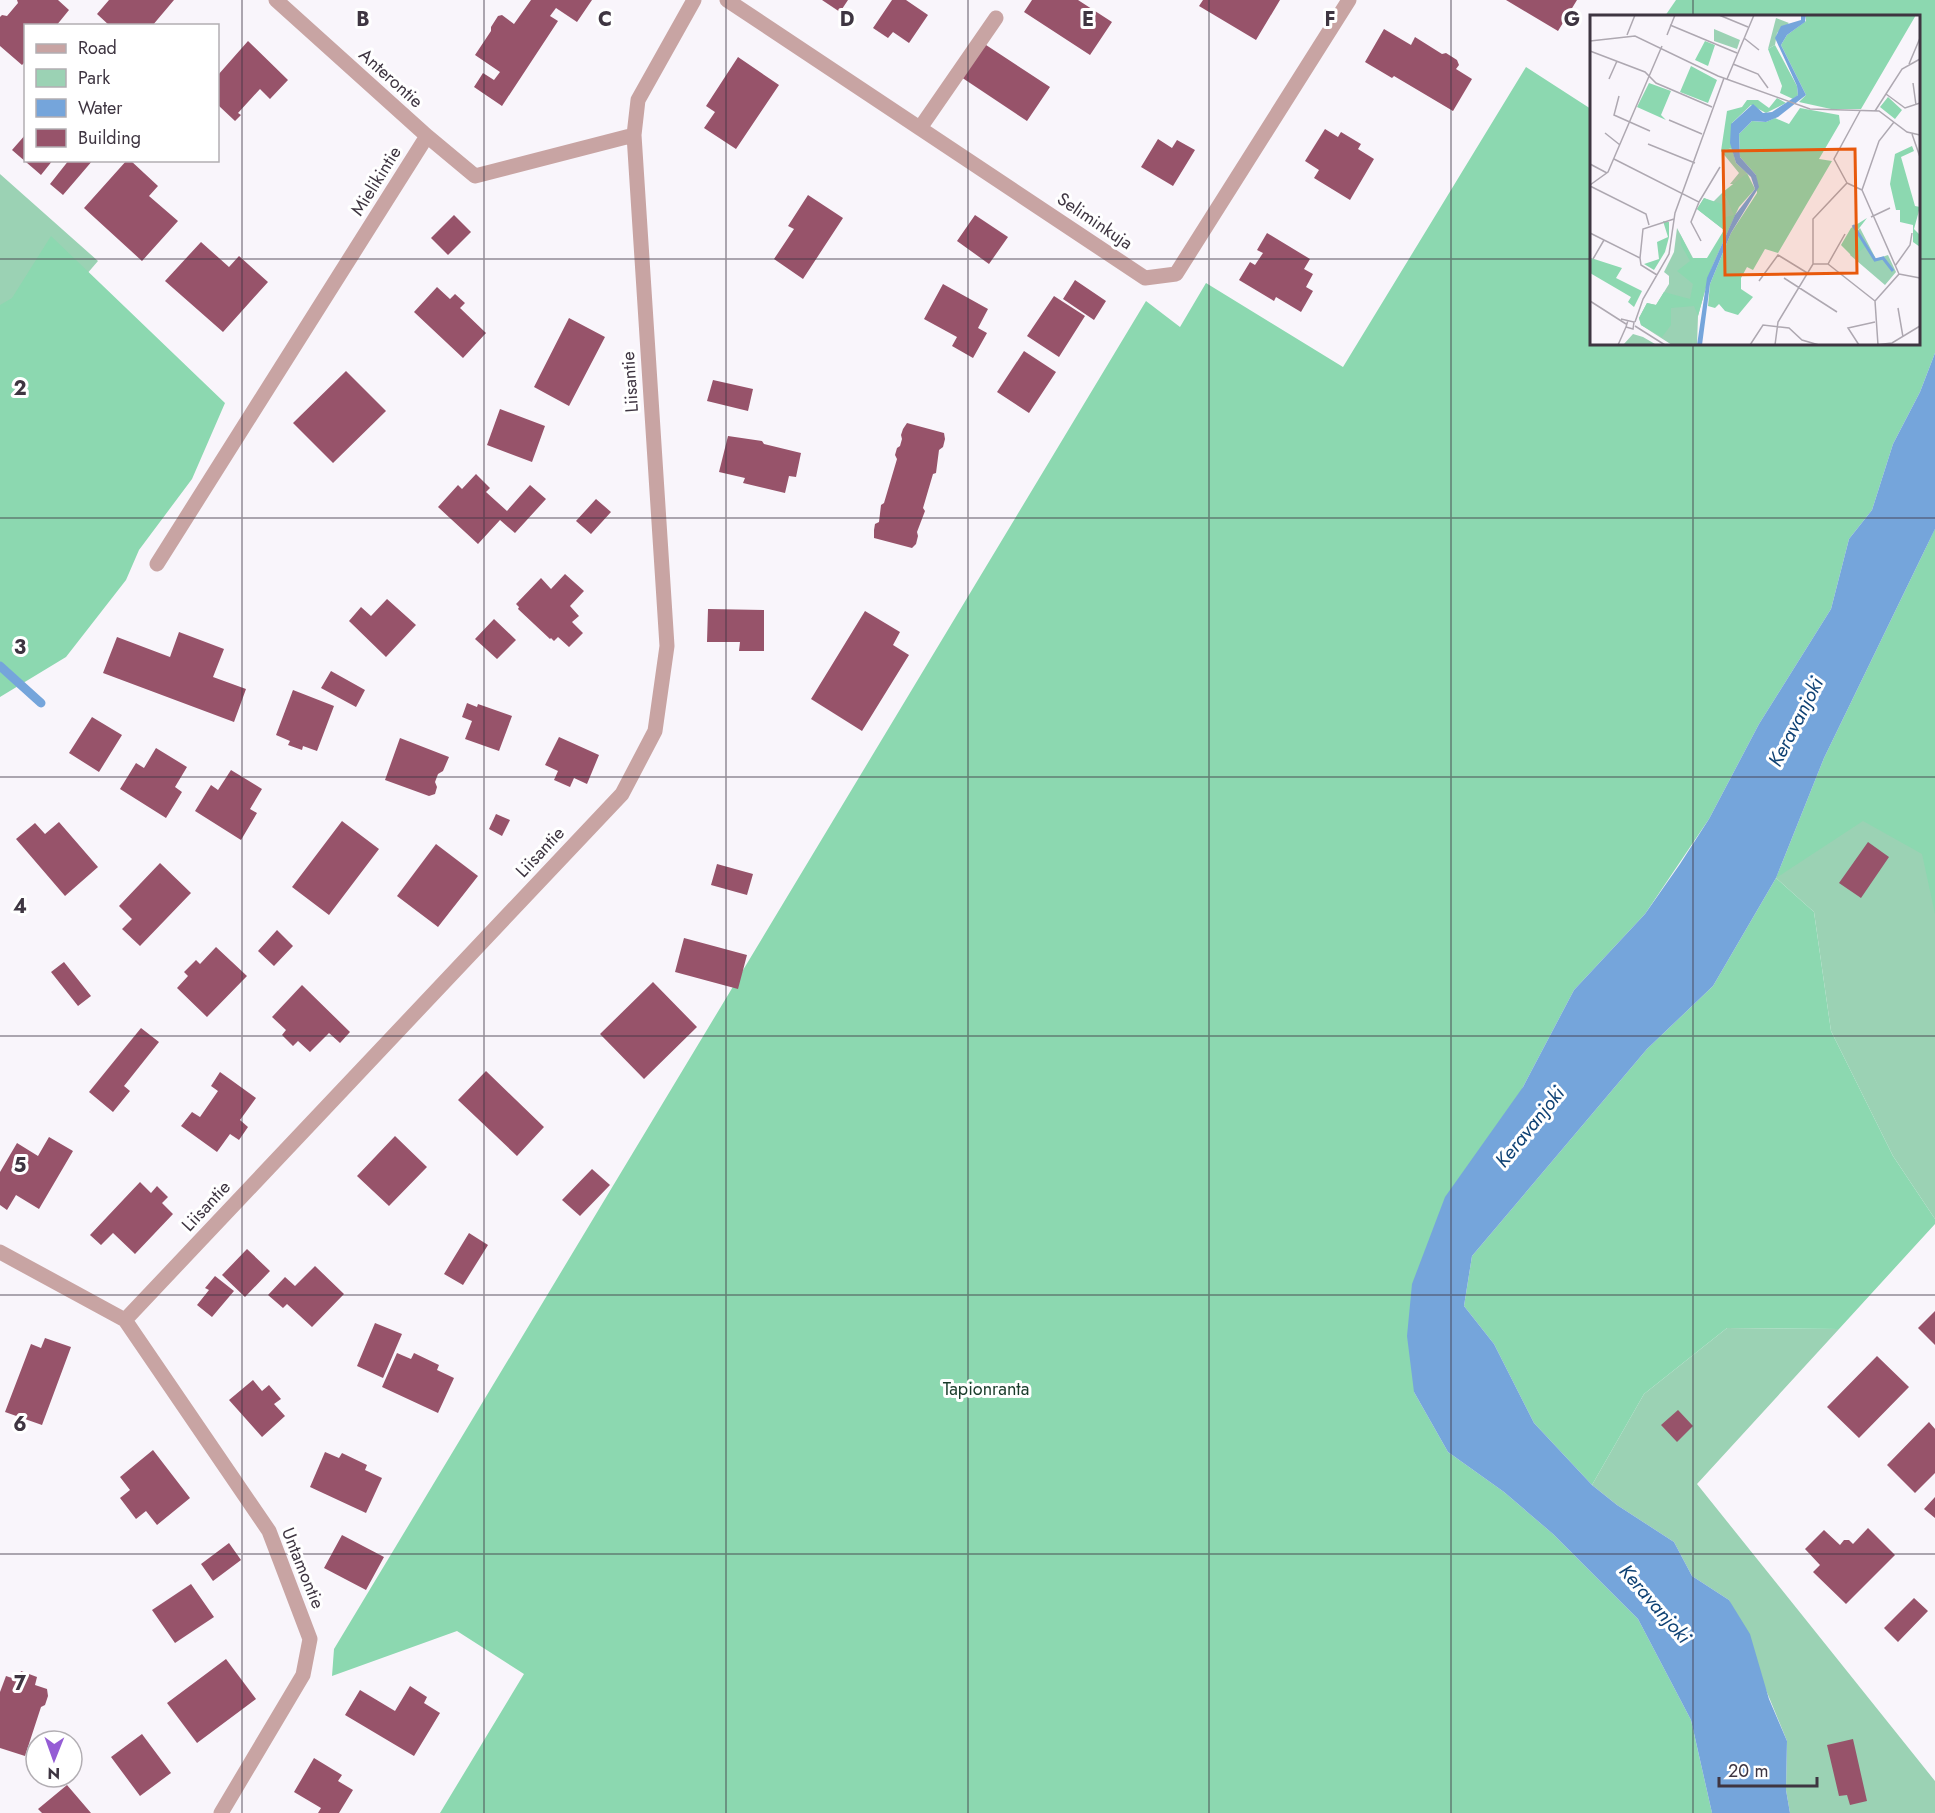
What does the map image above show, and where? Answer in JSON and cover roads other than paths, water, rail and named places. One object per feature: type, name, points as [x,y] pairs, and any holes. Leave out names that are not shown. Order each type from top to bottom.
[{"type":"street","name":"Anterontie","points":[[276,0],[427,136]]},
{"type":"street","points":[[427,136],[475,176],[634,135],[638,100],[694,0]]},
{"type":"street","name":"Seliminkuja","points":[[727,0],[1145,278],[1176,274],[1349,0]]},
{"type":"street","points":[[920,128],[996,18]]},
{"type":"street","name":"Liisantie","points":[[124,1320],[622,794],[655,731],[667,646],[634,135]]},
{"type":"street","name":"Mielikintie","points":[[157,564],[427,136]]},
{"type":"street","points":[[0,1252],[124,1320]]},
{"type":"street","name":"Untamontie","points":[[124,1320],[269,1531],[310,1639],[303,1675],[221,1813]]},
{"type":"water","name":"Keravanjoki","points":[[1935,353],[1935,529],[1824,758],[1776,878],[1713,986],[1647,1049],[1472,1256],[1464,1306],[1494,1344],[1534,1423],[1592,1485],[1617,1505],[1674,1542],[1692,1576],[1729,1600],[1750,1634],[1769,1699],[1787,1741],[1786,1790],[1790,1813],[1712,1813],[1691,1720],[1638,1619],[1553,1534],[1504,1492],[1448,1452],[1414,1392],[1407,1336],[1412,1284],[1445,1197],[1523,1087],[1574,990],[1645,914],[1680,864],[1709,819],[1759,724],[1831,609],[1849,539],[1872,510],[1893,444],[1920,392]]},
{"type":"waterway","points":[[0,666],[41,703]]},
{"type":"park label","name":"Tapionranta","points":[[986,1389]]}]
